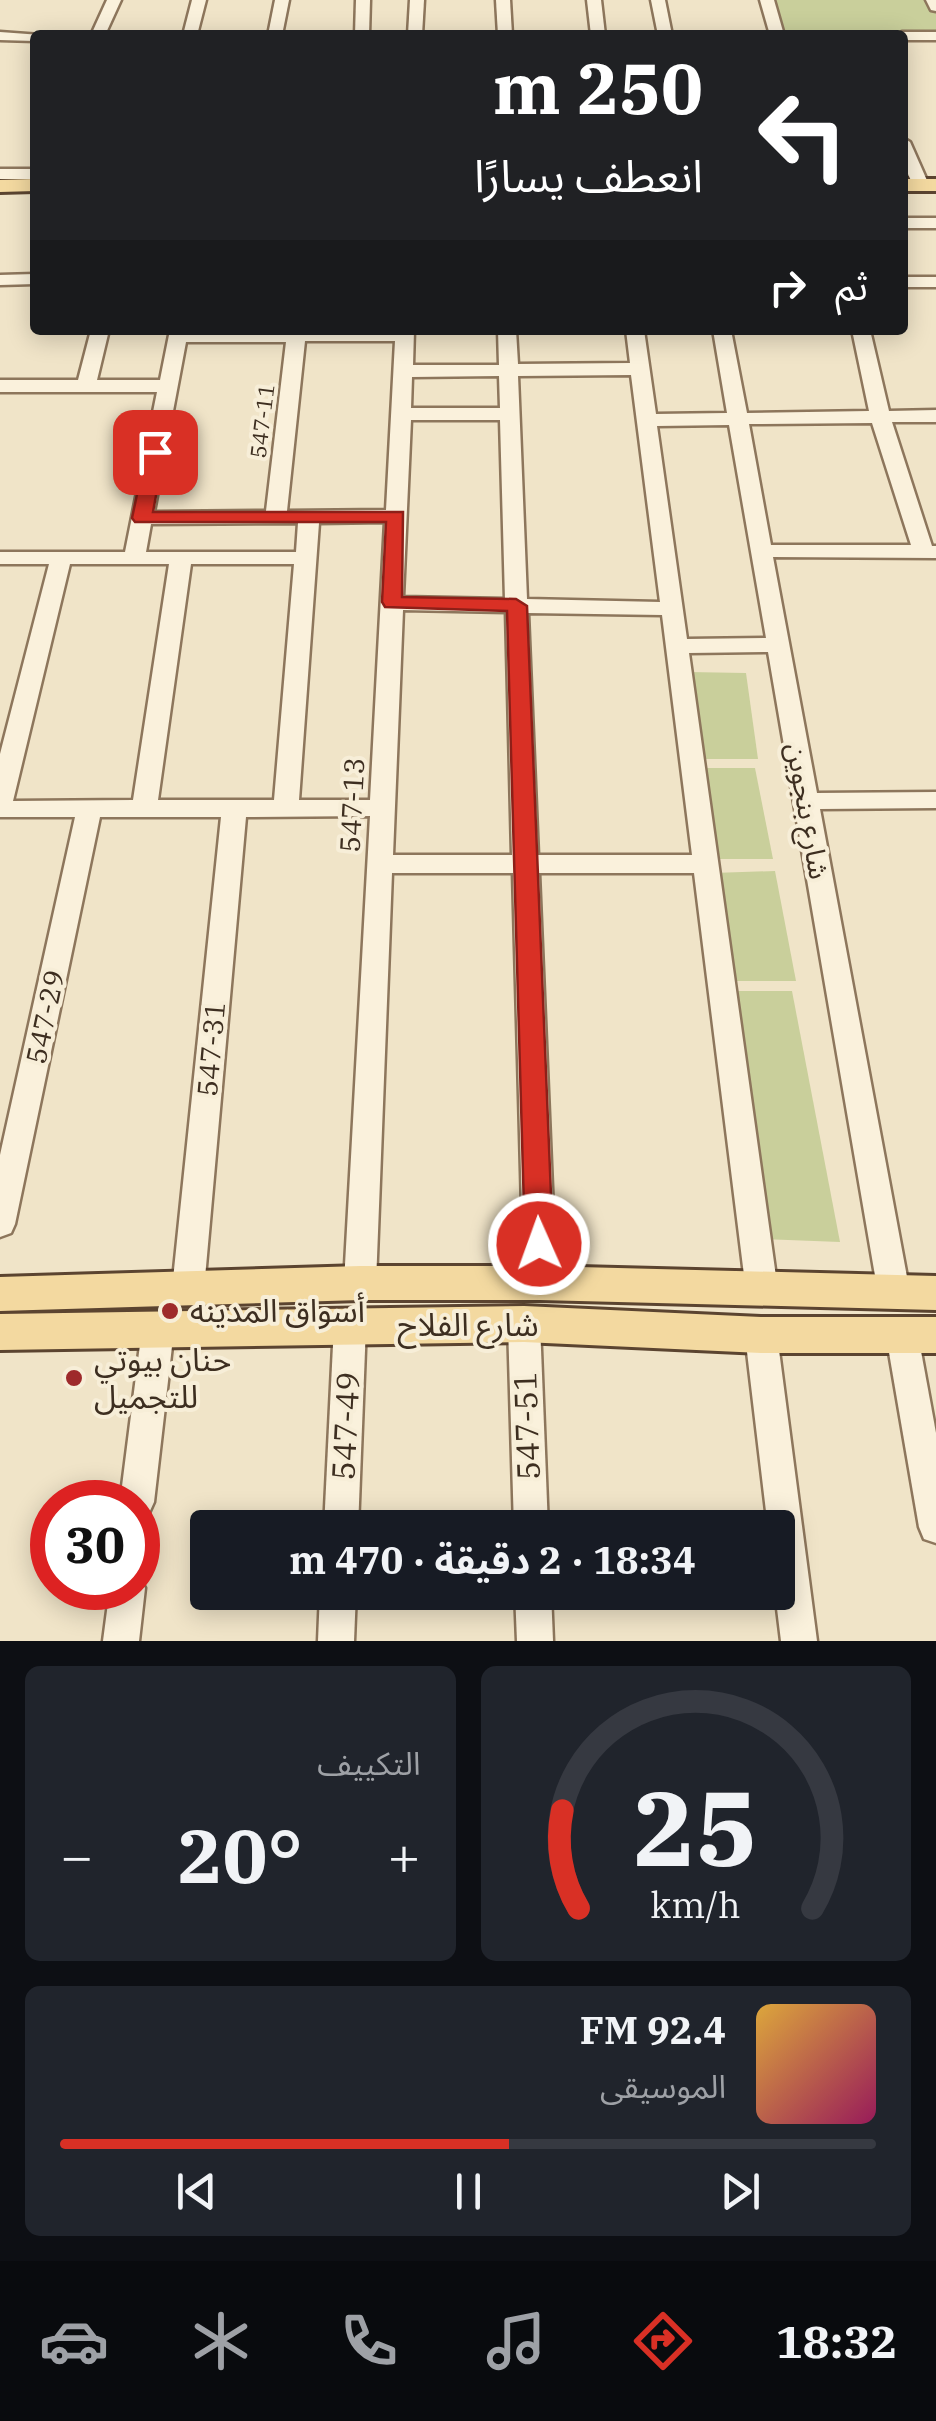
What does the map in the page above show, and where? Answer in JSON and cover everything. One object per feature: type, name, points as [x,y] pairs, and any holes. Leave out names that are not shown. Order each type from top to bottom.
[{"type":"main road","points":[[0,186],[30,186]]},
{"type":"main road","points":[[0,203],[30,204]]},
{"type":"main road","points":[[908,204],[936,204]]},
{"type":"main road","name":"شارع الفلاح","points":[[0,1294],[360,1283],[540,1283],[936,1293]]},
{"type":"main road","name":"شارع الفلاح","points":[[0,1332],[524,1324],[760,1335],[919,1335]]},
{"type":"street","points":[[100,30],[114,0]]},
{"type":"street","points":[[191,30],[199,0]]},
{"type":"street","points":[[276,30],[282,0]]},
{"type":"street","points":[[362,30],[364,0]]},
{"type":"street","points":[[415,30],[417,0]]},
{"type":"street","points":[[503,0],[505,30]]},
{"type":"street","points":[[594,0],[597,30]]},
{"type":"street","points":[[658,0],[664,30]]},
{"type":"street","points":[[767,0],[776,30]]},
{"type":"street","points":[[0,56],[4,36],[30,37]]},
{"type":"street","points":[[908,36],[936,36]]},
{"type":"street","points":[[908,156],[920,185]]},
{"type":"street","points":[[0,174],[30,174]]},
{"type":"street","points":[[908,223],[936,223]]},
{"type":"street","points":[[1,281],[30,280]]},
{"type":"street","points":[[908,282],[936,282]]},
{"type":"street","points":[[86,386],[99,335]]},
{"type":"street","points":[[134,558],[179,335]]},
{"type":"street","name":"547-11","points":[[276,517],[297,335]]},
{"type":"street","name":"547-13","points":[[360,1283],[405,335]]},
{"type":"street","points":[[507,335],[540,1283]]},
{"type":"street","points":[[636,335],[762,1290]]},
{"type":"street","name":"شارع بنجوين","points":[[723,335],[894,1292]]},
{"type":"street","points":[[762,551],[929,551],[880,416],[862,335]]},
{"type":"street","points":[[403,372],[640,370]]},
{"type":"street","points":[[0,386],[168,386]]},
{"type":"street","points":[[401,414],[510,414]]},
{"type":"street","points":[[647,420],[936,416]]},
{"type":"street","points":[[142,518],[396,516]]},
{"type":"street","points":[[286,808],[309,517]]},
{"type":"street","points":[[0,558],[304,558]]},
{"type":"street","points":[[61,558],[0,806],[382,808]]},
{"type":"street","points":[[144,809],[180,558]]},
{"type":"street","points":[[392,602],[672,609]]},
{"type":"street","points":[[677,646],[778,645]]},
{"type":"street","points":[[806,801],[936,800]]},
{"type":"street","name":"547-31","points":[[188,1290],[234,808]]},
{"type":"street","name":"547-29","points":[[0,1224],[90,809]]},
{"type":"street","points":[[380,864],[706,864]]},
{"type":"street","name":"547-51","points":[[524,1324],[530,1510]]},
{"type":"street","name":"547-49","points":[[342,1510],[350,1326]]},
{"type":"street","points":[[141,1480],[158,1329]]},
{"type":"street","points":[[760,1335],[799,1641]]},
{"type":"street","points":[[919,1335],[936,1526]]},
{"type":"street","points":[[121,1641],[125,1610]]},
{"type":"street","points":[[336,1641],[337,1610]]},
{"type":"street","points":[[534,1610],[535,1641]]},
{"type":"green space","points":[[767,0],[931,0],[936,11],[936,36],[908,36],[908,30],[776,30]]},
{"type":"green space","points":[[688,672],[746,673],[758,759],[698,759]]},
{"type":"green space","points":[[700,768],[755,768],[773,859],[714,859]]},
{"type":"green space","points":[[775,871],[796,981],[728,981],[713,873]]},
{"type":"green space","points":[[729,991],[792,991],[840,1242],[759,1239]]},
{"type":"place","name":"أسواق المدينه","points":[[170,1311]]},
{"type":"place","name":"حنان بيوتي للتجميل","points":[[74,1378]]},
{"type":"route","points":[[155,452],[142,518],[396,516],[392,602],[516,606],[539,1244]]}]
